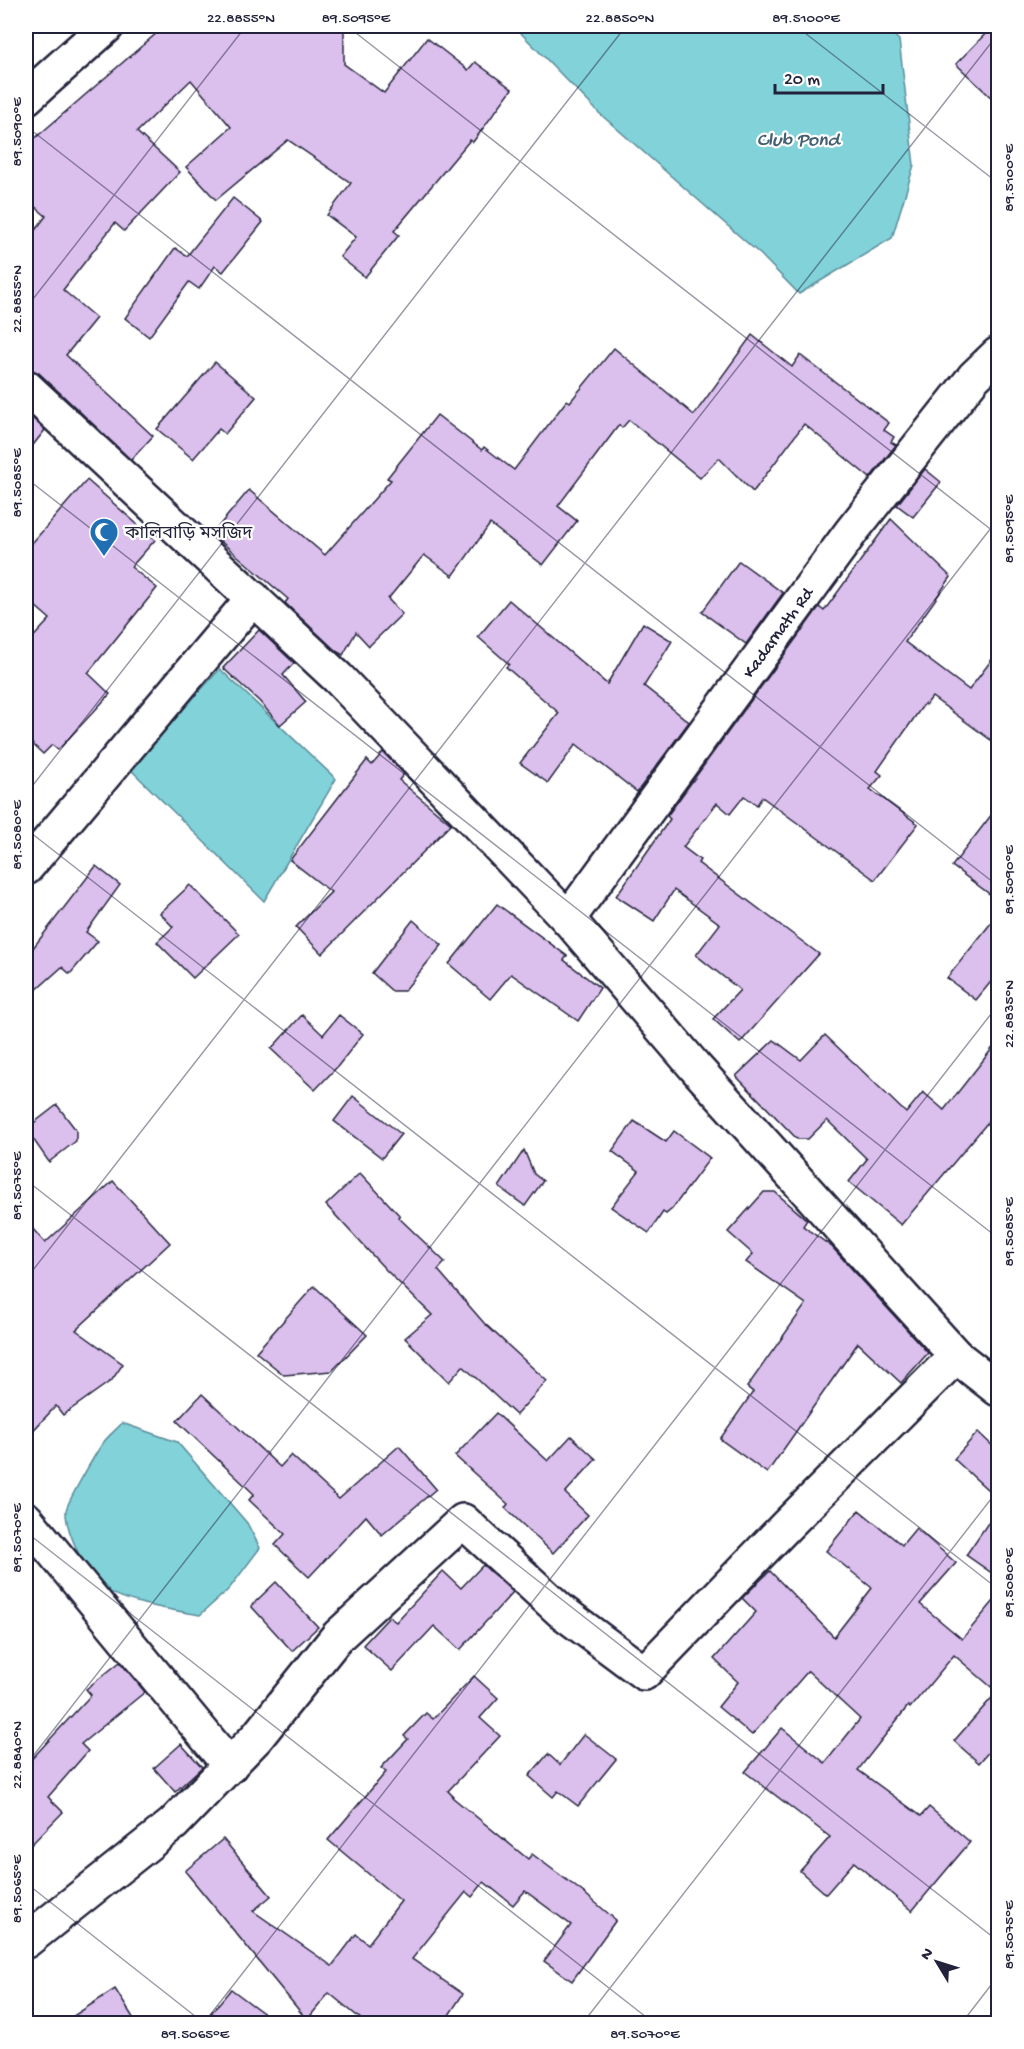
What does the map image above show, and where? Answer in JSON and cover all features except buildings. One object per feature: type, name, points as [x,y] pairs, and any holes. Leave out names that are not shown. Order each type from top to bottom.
[{"type":"street","points":[[26,96],[107,26]]},
{"type":"street","name":"Kadarnath Rd","points":[[568,919],[851,532],[974,377],[999,354]]},
{"type":"street","points":[[26,387],[338,678],[568,919],[703,1076],[956,1356],[999,1389]]},
{"type":"street","points":[[26,868],[253,598]]},
{"type":"street","points":[[26,1941],[173,1824],[257,1737],[338,1636],[463,1521],[561,1611],[644,1673],[795,1517],[956,1356]]},
{"type":"street","points":[[26,1519],[230,1766]]},
{"type":"water","name":"Club Pond","points":[[514,26],[884,26],[899,40],[914,165],[892,238],[799,294],[761,255],[599,113]]},
{"type":"water","points":[[220,669],[336,779],[264,901],[129,768]]},
{"type":"water","points":[[122,1423],[177,1442],[247,1523],[260,1548],[229,1589],[200,1615],[147,1605],[120,1597],[109,1591],[94,1579],[73,1539],[67,1519],[67,1506],[100,1448]]},
{"type":"place","name":"কালিবাড়ি মসজিদ","points":[[104,558]]}]
